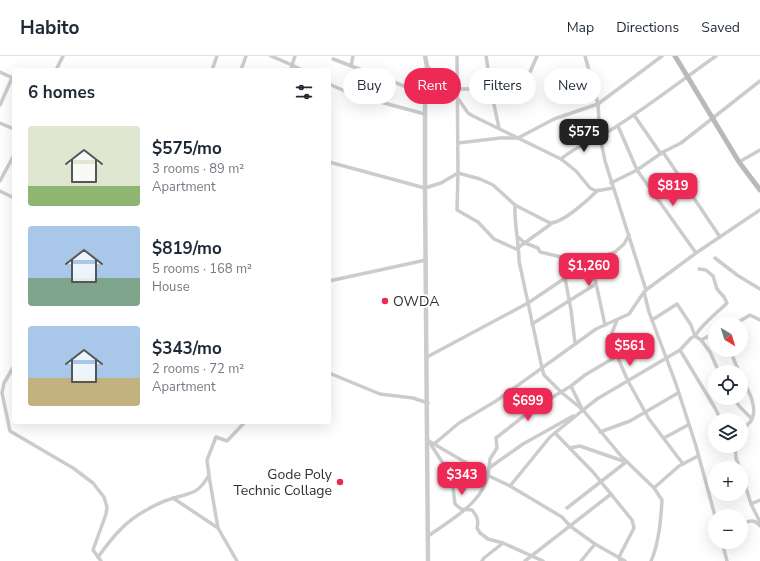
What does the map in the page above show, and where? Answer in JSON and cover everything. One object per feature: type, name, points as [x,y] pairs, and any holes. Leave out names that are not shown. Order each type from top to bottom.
[{"type":"main road","points":[[675,56],[739,162],[760,190]]},
{"type":"street","points":[[57,68],[63,56]]},
{"type":"street","points":[[213,68],[217,56]]},
{"type":"street","points":[[242,68],[246,56]]},
{"type":"street","points":[[271,56],[298,68]]},
{"type":"street","points":[[291,68],[295,56]]},
{"type":"street","points":[[351,66],[353,56]]},
{"type":"street","points":[[425,56],[426,66],[428,68]]},
{"type":"street","points":[[457,56],[457,68]]},
{"type":"street","points":[[486,56],[488,68]]},
{"type":"street","points":[[532,68],[537,56]]},
{"type":"street","points":[[585,56],[588,68]]},
{"type":"street","points":[[601,102],[662,56]]},
{"type":"street","points":[[561,159],[587,142],[600,137],[618,126],[716,56]]},
{"type":"street","points":[[334,59],[404,86]]},
{"type":"street","points":[[0,72],[12,78]]},
{"type":"street","points":[[0,105],[12,80]]},
{"type":"street","points":[[611,183],[637,170],[662,153],[681,143],[760,82]]},
{"type":"street","points":[[331,85],[354,95],[425,114]]},
{"type":"street","points":[[755,85],[760,88]]},
{"type":"street","points":[[461,101],[468,113],[561,159],[576,171],[590,188],[598,190],[613,188]]},
{"type":"street","points":[[425,104],[428,561]]},
{"type":"street","points":[[458,104],[457,210],[478,222],[494,239],[516,249],[519,248],[552,223],[567,216],[587,201],[598,190]]},
{"type":"street","points":[[494,104],[499,128]]},
{"type":"street","points":[[458,143],[500,138],[518,138],[554,119],[598,104],[600,137],[604,161],[629,236],[652,320],[678,393],[713,509]]},
{"type":"street","points":[[634,115],[720,237]]},
{"type":"street","points":[[0,123],[12,128]]},
{"type":"street","points":[[618,126],[637,170],[696,253]]},
{"type":"street","points":[[739,162],[760,150]]},
{"type":"street","points":[[0,180],[12,159]]},
{"type":"street","points":[[331,163],[425,188],[441,183],[458,173],[480,179],[494,185],[515,205],[542,220],[552,223]]},
{"type":"street","points":[[0,191],[12,197]]},
{"type":"street","points":[[515,205],[514,219],[519,248],[519,261],[544,375],[561,392],[583,410]]},
{"type":"street","points":[[434,444],[459,423],[494,402],[575,343],[596,329],[628,314],[645,291],[696,253],[760,210]]},
{"type":"street","points":[[517,236],[525,243],[538,248],[540,252],[561,257],[594,274],[604,325]]},
{"type":"street","points":[[427,357],[528,303],[565,278],[601,257],[615,252],[624,244],[629,236]]},
{"type":"street","points":[[561,257],[575,343]]},
{"type":"street","points":[[715,258],[737,275],[760,289]]},
{"type":"street","points":[[331,281],[426,260]]},
{"type":"street","points":[[510,486],[554,433],[597,400],[680,350],[691,338],[695,336],[701,327],[727,303],[717,289],[713,276],[706,270],[699,269]]},
{"type":"street","points":[[532,324],[596,284]]},
{"type":"street","points":[[652,320],[662,312],[677,304],[692,324],[695,336],[701,340],[710,352],[716,365]]},
{"type":"street","points":[[747,317],[750,315],[760,320]]},
{"type":"street","points":[[617,320],[612,333],[614,349],[628,381],[646,413],[683,464]]},
{"type":"street","points":[[701,340],[708,336]]},
{"type":"street","points":[[680,350],[718,413]]},
{"type":"street","points":[[428,536],[467,509],[479,495],[489,476],[490,460],[497,448],[496,438],[532,409],[617,356]]},
{"type":"street","points":[[12,370],[4,384],[2,393],[10,431],[73,468],[93,483],[104,497],[107,507],[106,514],[93,550],[101,561]]},
{"type":"street","points":[[331,374],[380,394],[413,398],[428,402]]},
{"type":"street","points":[[571,386],[583,410],[600,432],[626,462],[654,488],[662,500],[659,530],[654,556],[651,561]]},
{"type":"street","points":[[748,392],[752,404],[752,419],[748,423]]},
{"type":"street","points":[[600,432],[630,421],[646,413],[678,393]]},
{"type":"street","points":[[738,405],[752,419]]},
{"type":"street","points":[[489,468],[524,444],[583,410]]},
{"type":"street","points":[[237,561],[218,528],[207,460],[216,437],[227,441],[242,424]]},
{"type":"street","points":[[664,438],[688,425]]},
{"type":"street","points":[[554,433],[601,482],[632,520],[634,528],[619,559]]},
{"type":"street","points":[[428,440],[562,517],[570,526],[595,544],[619,559],[625,561]]},
{"type":"street","points":[[428,440],[451,476],[455,504],[461,509],[472,510],[476,515],[478,522],[477,528],[480,533],[488,539],[503,543],[543,561]]},
{"type":"street","points":[[570,448],[580,446],[626,462]]},
{"type":"street","points":[[654,488],[683,464],[698,456]]},
{"type":"street","points":[[567,508],[626,462]]},
{"type":"street","points":[[98,557],[124,525],[139,514],[174,498],[189,495],[199,488],[209,476]]},
{"type":"street","points":[[525,561],[611,494]]},
{"type":"street","points":[[748,494],[760,522]]},
{"type":"street","points":[[174,498],[218,528]]},
{"type":"street","points":[[751,504],[760,500]]},
{"type":"street","points":[[748,522],[752,520],[757,522],[760,526]]},
{"type":"street","points":[[482,560],[503,543]]},
{"type":"street","points":[[581,561],[595,544]]},
{"type":"street","points":[[724,549],[727,561]]},
{"type":"place","name":"OWDA","points":[[385,301]]},
{"type":"place","name":"Gode Poly Technic Collage","points":[[340,482]]}]
